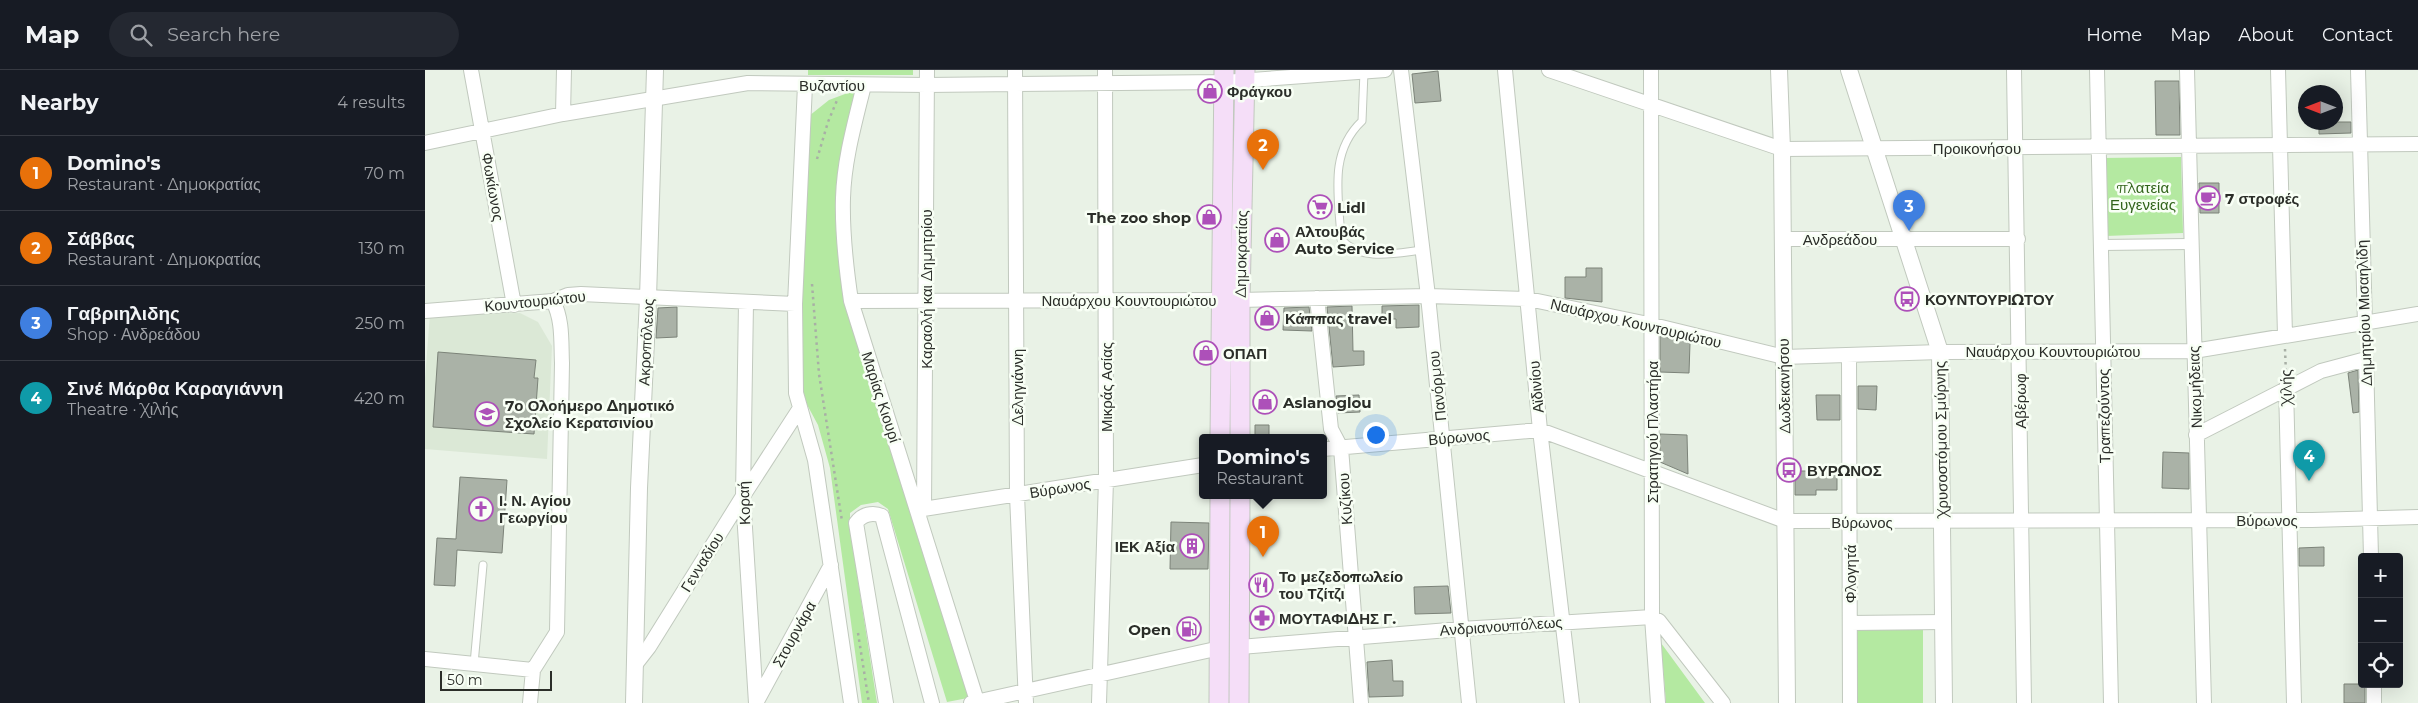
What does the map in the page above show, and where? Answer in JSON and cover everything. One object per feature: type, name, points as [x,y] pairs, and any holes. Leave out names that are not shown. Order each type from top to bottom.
[{"type":"main road","name":"Δημοκρατίας","points":[[1221,434],[1245,75]]},
{"type":"main road","name":"Δημοκρατίας","points":[[1224,76],[1230,300],[1240,434]]},
{"type":"main road","points":[[1219,703],[1220,499]]},
{"type":"main road","points":[[1239,703],[1240,499]]},
{"type":"street","name":"Φωκίωνος","points":[[471,70],[514,305]]},
{"type":"street","points":[[563,114],[564,70]]},
{"type":"street","name":"Ακροπόλεως","points":[[634,703],[639,488],[648,298],[655,70]]},
{"type":"street","name":"Καραολή και Δημητρίου","points":[[921,510],[926,301],[927,70]]},
{"type":"street","name":"Δεληγιάννη","points":[[1015,70],[1017,495],[1026,697]]},
{"type":"street","points":[[1245,75],[1385,70]]},
{"type":"street","name":"Πανόρμου","points":[[1401,70],[1428,296],[1469,703]]},
{"type":"street","name":"Αϊδινίου","points":[[1505,70],[1540,430],[1572,703]]},
{"type":"street","name":"Προικονήσου","points":[[1549,70],[1782,149],[2418,144]]},
{"type":"street","name":"Στρατηγού Πλαστήρα","points":[[1651,70],[1653,325],[1652,617],[1658,703]]},
{"type":"street","name":"Δωδεκανήσου","points":[[1779,70],[1782,149],[1787,703]]},
{"type":"street","name":"Χρυσοστόμου Σμύρνης","points":[[1849,70],[1940,352],[1944,703]]},
{"type":"street","name":"Αβέρωφ","points":[[2015,70],[2025,703]]},
{"type":"street","name":"Τραπεζούντος","points":[[2097,70],[2111,703]]},
{"type":"street","name":"Νικομήδειας","points":[[2187,70],[2197,521],[2204,703]]},
{"type":"street","points":[[2278,70],[2285,335]]},
{"type":"street","name":"Δημητρίου Μισαηλίδη","points":[[2358,70],[2365,324]]},
{"type":"street","name":"Βυζαντίου","points":[[425,143],[563,114],[655,99],[747,77],[805,85],[927,86],[1015,84],[1105,77],[1245,75]]},
{"type":"street","name":"Μικράς Ασίας","points":[[1099,703],[1106,480],[1105,77]]},
{"type":"street","points":[[805,85],[795,304],[794,375],[796,392],[815,460],[851,703]]},
{"type":"street","name":"Μαρίας Κιουρί","points":[[864,85],[849,144],[843,198],[845,258],[851,301],[921,510],[974,702]]},
{"type":"street","name":"Ανδρεάδου","points":[[1783,239],[2018,239]]},
{"type":"street","points":[[2101,245],[2190,244]]},
{"type":"street","name":"Κουντουριώτου","points":[[425,310],[553,301],[568,295],[581,294],[795,304]]},
{"type":"street","name":"Ναυάρχου Κουντουριώτου","points":[[851,301],[1230,300],[1428,296],[1528,299],[1653,325],[1784,357],[1940,352],[2194,351],[2418,314]]},
{"type":"street","name":"Κυζίκου","points":[[1317,298],[1331,429],[1341,448],[1354,638],[1361,703]]},
{"type":"street","points":[[530,703],[533,670],[557,632],[562,363],[561,326],[558,310],[553,301]]},
{"type":"street","name":"Κοραή","points":[[746,303],[743,496],[756,703]]},
{"type":"street","name":"Φλογητά","points":[[1849,356],[1850,703]]},
{"type":"street","name":"Δημητρίου Μισαηλίδη","points":[[2286,387],[2321,371],[2366,359],[2371,553]]},
{"type":"street","points":[[2196,435],[2286,387]]},
{"type":"street","name":"Χιλής","points":[[2286,387],[2294,703]]},
{"type":"street","name":"Γενναδίου","points":[[635,665],[649,647],[800,408]]},
{"type":"street","name":"Βύρωνος","points":[[1327,449],[1540,430],[1785,521],[2197,521],[2418,517]]},
{"type":"street","name":"Βύρωνος","points":[[921,510],[1199,466]]},
{"type":"street","points":[[886,703],[856,523],[863,516],[875,513],[882,516],[932,703]]},
{"type":"street","name":"Στουρνάρα","points":[[756,703],[831,565]]},
{"type":"street","points":[[1652,617],[1659,621],[1723,703]]},
{"type":"street","name":"Ανδριανουπόλεως","points":[[1239,647],[1461,628],[1652,617]]},
{"type":"street","points":[[1850,623],[1944,622]]},
{"type":"street","points":[[974,702],[1026,697],[1099,675],[1220,648]]},
{"type":"street","points":[[425,659],[533,670]]},
{"type":"street","points":[[2374,688],[2375,703]]},
{"type":"lane","points":[[1363,72],[1362,121],[1350,133],[1338,166],[1341,239],[1347,246],[1373,255],[1422,250]]},
{"type":"lane","points":[[474,664],[483,565]]},
{"type":"path","points":[[817,162],[828,122],[843,85]]},
{"type":"path","points":[[811,280],[819,374],[843,530]]},
{"type":"path","name":"Χιλής","points":[[2285,335],[2286,387]]},
{"type":"path","points":[[857,626],[869,703]]},
{"type":"shaded area","name":"7ο Ολοήμερο Δημοτικό Σχολείο Κερατσινίου","points":[[520,313],[538,322],[552,346],[547,459],[425,449],[425,379],[430,314]]},
{"type":"green space","points":[[808,70],[913,70],[913,75],[808,75]]},
{"type":"green space","points":[[853,91],[861,91],[847,152],[846,283],[973,697],[947,702],[888,509],[878,502],[861,505],[850,513],[850,529],[877,703],[862,703],[830,468],[818,425],[804,399],[800,341],[809,116],[829,100]]},
{"type":"green space","name":"πλατεία Ευγενείας","points":[[2181,157],[2183,233],[2106,236],[2102,158]]},
{"type":"green space","points":[[1856,626],[1923,627],[1923,703],[1855,703]]},
{"type":"green space","points":[[1661,643],[1705,703],[1666,703]]},
{"type":"building","points":[[1438,71],[1441,101],[1415,103],[1412,74]]},
{"type":"building","points":[[2155,81],[2179,81],[2180,135],[2156,135]]},
{"type":"building","points":[[2343,122],[2351,122],[2351,133],[2319,134],[2319,130],[2343,130]]},
{"type":"building","name":"7 στροφές","points":[[2199,183],[2219,183],[2219,213],[2200,213]]},
{"type":"building","points":[[1586,268],[1602,268],[1602,302],[1565,298],[1565,277],[1586,277]]},
{"type":"building","points":[[1419,305],[1419,327],[1396,328],[1396,319],[1382,319],[1382,306]]},
{"type":"building","points":[[1352,306],[1353,351],[1364,351],[1364,365],[1333,367],[1327,307]]},
{"type":"building","points":[[677,307],[677,337],[656,338],[658,308]]},
{"type":"building","points":[[1309,307],[1312,331],[1283,330],[1284,308]]},
{"type":"building","points":[[1660,336],[1690,343],[1689,373],[1660,372]]},
{"type":"building","points":[[438,352],[536,360],[534,378],[538,378],[534,434],[433,427]]},
{"type":"building","points":[[2358,370],[2359,412],[2353,413],[2348,373]]},
{"type":"building","points":[[1858,386],[1877,386],[1876,410],[1858,409]]},
{"type":"building","points":[[1359,395],[1360,412],[1338,413],[1336,396]]},
{"type":"building","points":[[1816,395],[1840,395],[1840,420],[1817,420]]},
{"type":"building","points":[[1255,425],[1269,425],[1269,434],[1255,434]]},
{"type":"building","points":[[1660,434],[1687,435],[1688,474],[1660,462]]},
{"type":"building","points":[[2163,452],[2189,453],[2189,489],[2162,488]]},
{"type":"building","points":[[1795,471],[1837,471],[1837,490],[1816,490],[1816,495],[1795,495]]},
{"type":"building","name":"Ι. Ν. Αγίου Γεωργίου","points":[[460,477],[507,480],[502,553],[457,550],[455,586],[434,585],[437,538],[456,539]]},
{"type":"building","name":"ΙΕΚ Αξία","points":[[1171,522],[1209,523],[1208,569],[1170,569]]},
{"type":"building","points":[[2324,547],[2324,566],[2299,566],[2299,548]]},
{"type":"building","points":[[1448,586],[1451,613],[1415,614],[1414,587]]},
{"type":"building","name":"Open","points":[[1187,619],[1200,629],[1192,640],[1179,630]]},
{"type":"building","points":[[1392,660],[1393,681],[1403,681],[1403,696],[1369,697],[1367,662]]},
{"type":"building","points":[[2344,684],[2358,684],[2358,688],[2365,688],[2365,703],[2344,703]]},
{"type":"place","name":"Φράγκου","points":[[1210,91]]},
{"type":"place","name":"Σάββας","points":[[1263,170]]},
{"type":"place","name":"7 στροφές","points":[[2208,198]]},
{"type":"place","name":"Lidl","points":[[1320,207]]},
{"type":"place","name":"The zoo shop","points":[[1209,217]]},
{"type":"place","name":"Γαβριηλιδης","points":[[1909,231]]},
{"type":"place","name":"Αλτουβάς Auto Service","points":[[1277,240]]},
{"type":"place","name":"ΚΟΥΝΤΟΥΡΙΩΤΟΥ","points":[[1907,299]]},
{"type":"place","name":"Κάππας travel","points":[[1267,318]]},
{"type":"place","name":"ΟΠΑΠ","points":[[1206,353]]},
{"type":"place","name":"Aslanoglou","points":[[1265,402]]},
{"type":"place","name":"7ο Ολοήμερο Δημοτικό Σχολείο Κερατσινίου","points":[[487,414]]},
{"type":"place","name":"ΒΥΡΩΝΟΣ","points":[[1789,470]]},
{"type":"place","name":"Σινέ Μάρθα Καραγιάννη","points":[[2309,481]]},
{"type":"place","name":"Ι. Ν. Αγίου Γεωργίου","points":[[481,509]]},
{"type":"place","name":"ΙΕΚ Αξία","points":[[1192,546]]},
{"type":"place","name":"Domino's","points":[[1263,557]]},
{"type":"place","name":"Το μεζεδοπωλείο του Τζίτζι","points":[[1261,585]]},
{"type":"place","name":"ΜΟΥΤΑΦΙΔΗΣ Γ.","points":[[1262,618]]},
{"type":"place","name":"Open","points":[[1189,629]]}]
